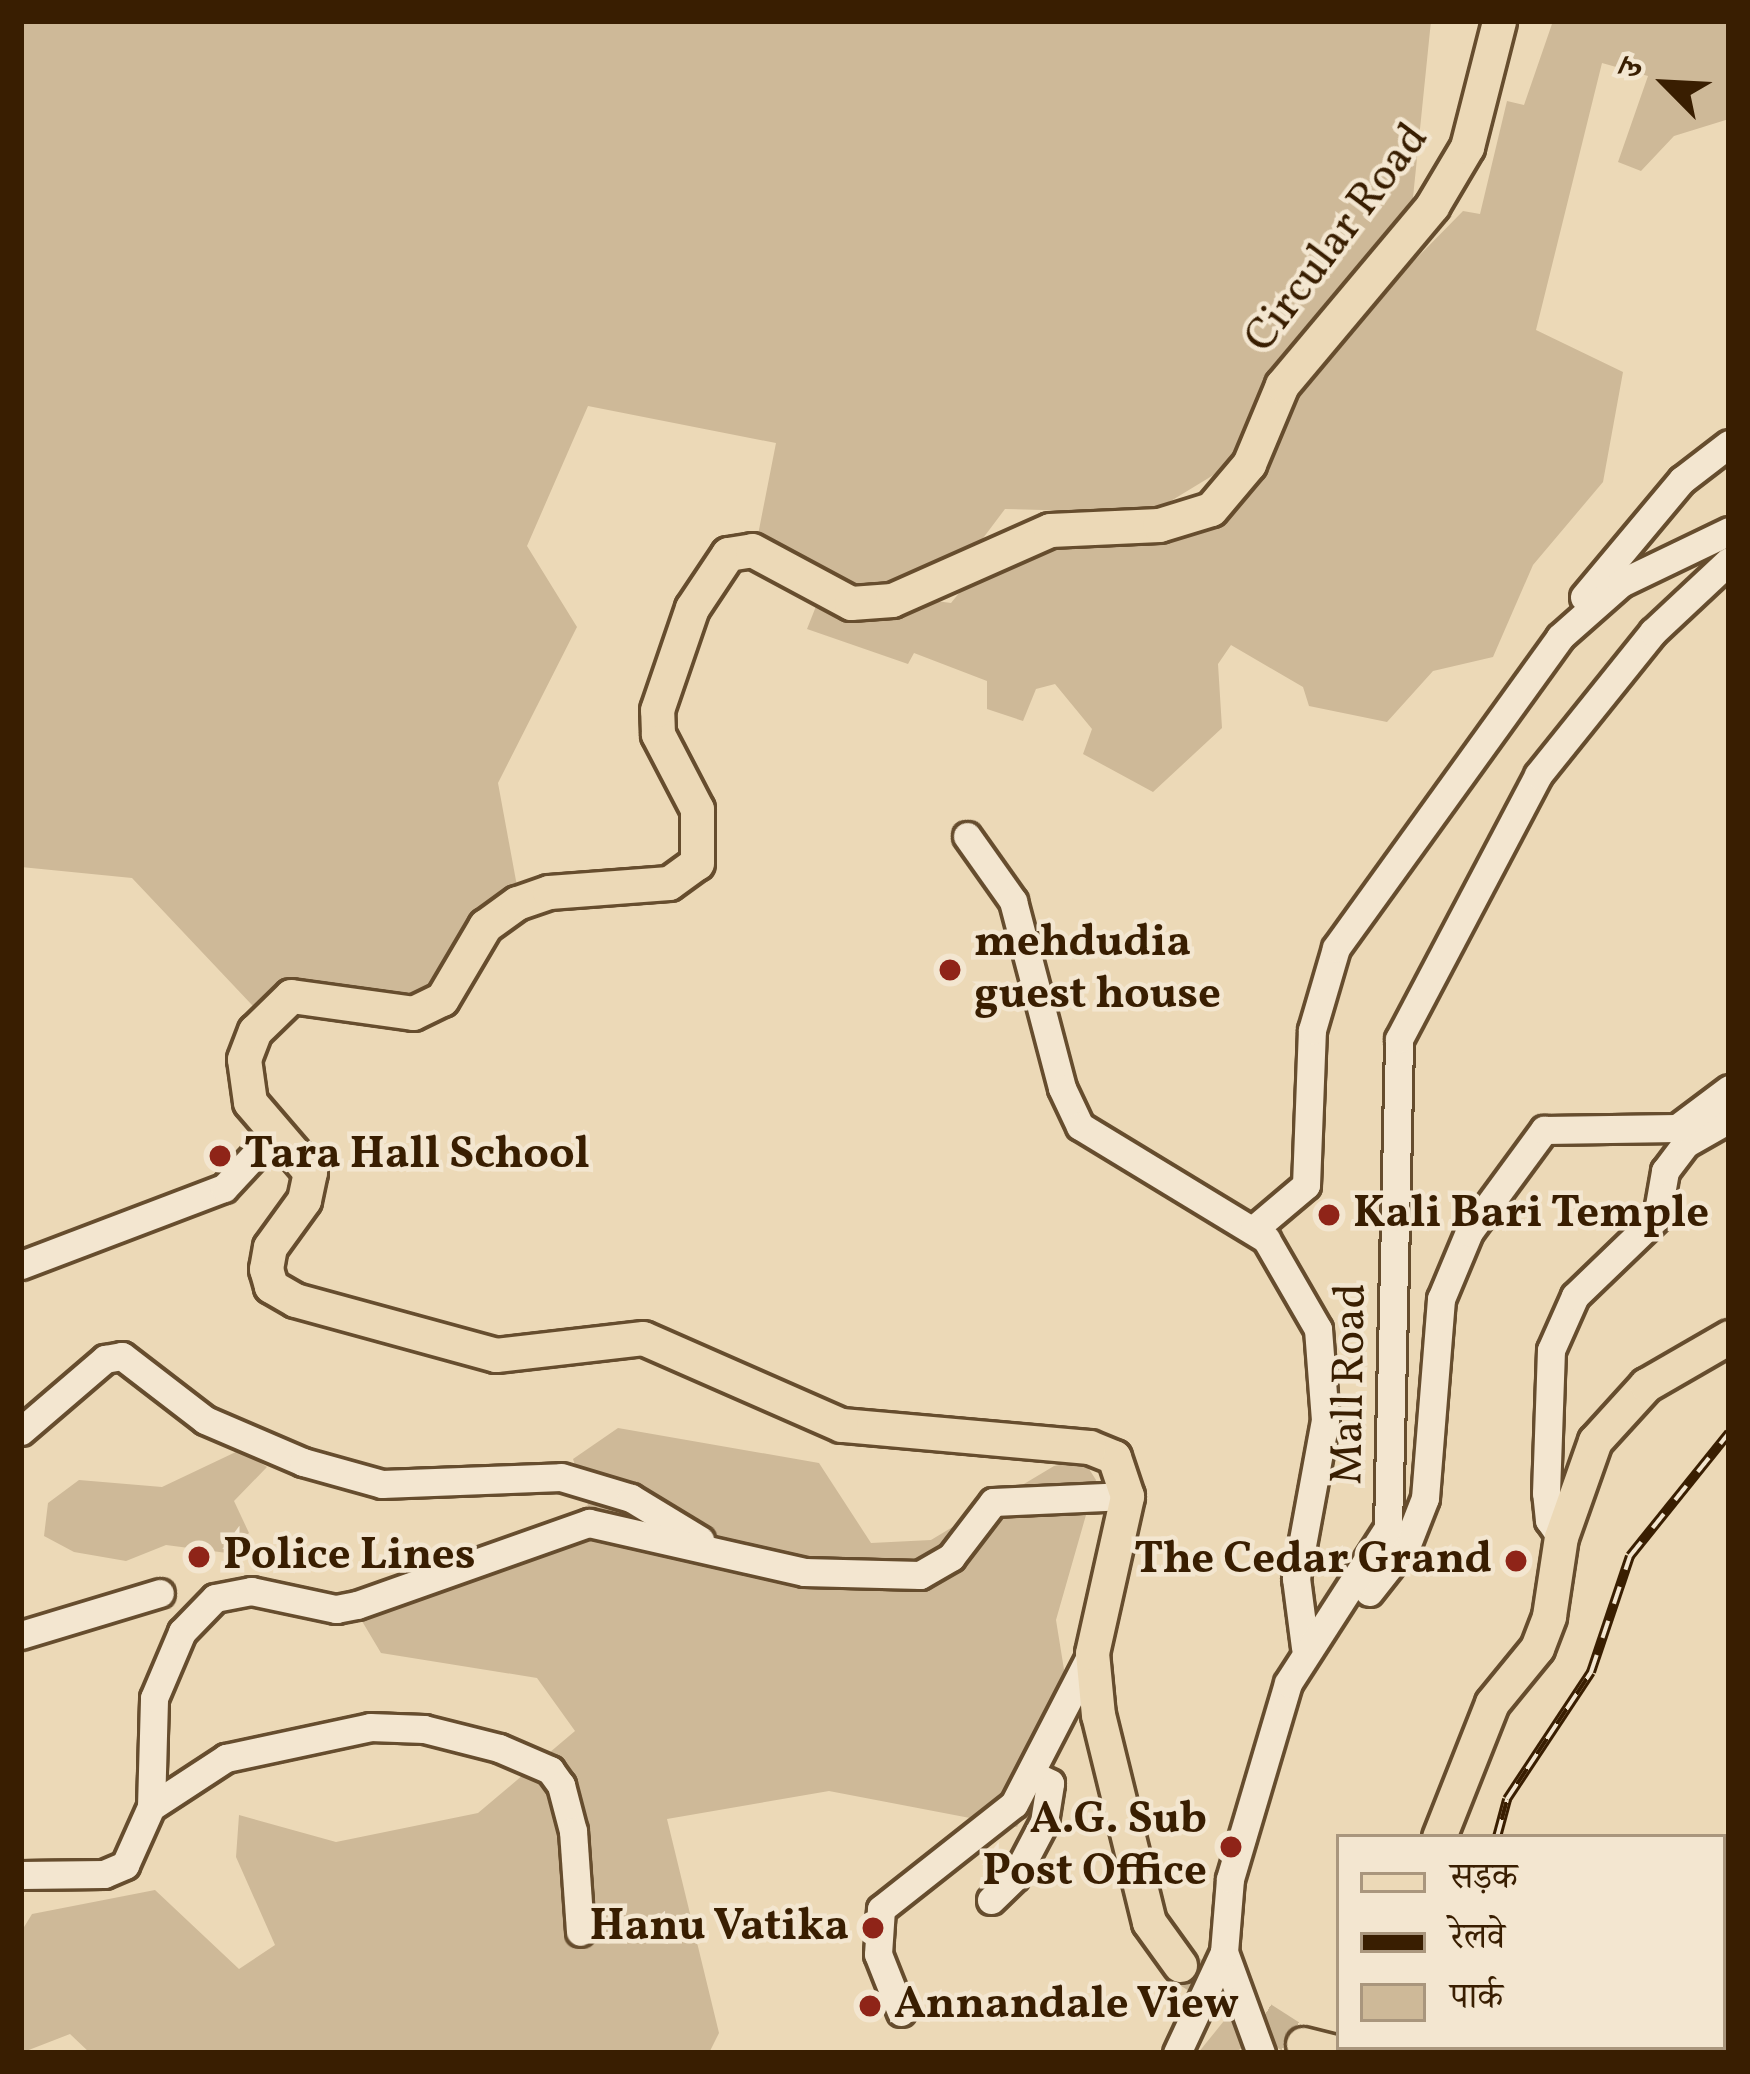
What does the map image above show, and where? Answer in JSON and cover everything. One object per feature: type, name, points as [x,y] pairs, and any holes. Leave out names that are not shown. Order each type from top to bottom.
[{"type":"main road","name":"Circular Road","points":[[1127,1496],[1124,1468],[1101,1450],[841,1425],[643,1338],[496,1355],[295,1300],[272,1286],[266,1269],[270,1247],[311,1182],[305,1160],[250,1102],[244,1059],[255,1031],[283,1000],[300,994],[413,1012],[442,999],[485,926],[517,903],[549,892],[669,883],[697,863],[698,809],[658,734],[657,710],[692,608],[728,554],[752,550],[851,604],[892,600],[1050,530],[1159,524],[1211,509],[1249,464],[1282,385],[1432,206],[1467,147],[1499,21]]},
{"type":"main road","points":[[1440,1834],[1492,1702],[1537,1648],[1578,1476],[1620,1406],[1729,1337]]},
{"type":"main road","points":[[1127,1496],[1092,1653],[1098,1715],[1150,1922],[1180,1965]]},
{"type":"main road","points":[[1303,2044],[1338,2053]]},
{"type":"street","points":[[1254,1229],[1306,1185],[1312,1030],[1336,948],[1649,518],[1729,444]]},
{"type":"street","points":[[1560,637],[1621,583],[1729,531]]},
{"type":"street","name":"Mall Road","points":[[1178,2053],[1224,1952],[1244,1824],[1305,1647],[1362,1576],[1388,1528],[1399,1039],[1538,775],[1654,632],[1729,560]]},
{"type":"street","points":[[967,836],[1012,901],[1062,1088],[1079,1126],[1133,1165],[1254,1229],[1308,1306],[1325,1365],[1324,1420],[1295,1578],[1305,1647]]},
{"type":"street","points":[[1325,1619],[1372,1590],[1418,1523],[1447,1274],[1538,1136],[1550,1127],[1677,1128],[1729,1090]]},
{"type":"street","points":[[1561,1537],[1549,1520],[1546,1493],[1551,1350],[1575,1296],[1657,1217],[1666,1171],[1685,1144],[1729,1118]]},
{"type":"street","points":[[21,1265],[224,1187],[277,1131]]},
{"type":"street","points":[[21,1431],[105,1359],[122,1356],[205,1420],[303,1462],[382,1484],[561,1477],[651,1508],[712,1550]]},
{"type":"street","points":[[21,1875],[104,1874],[125,1865],[151,1807],[154,1698],[182,1632],[215,1598],[251,1591],[336,1609],[431,1583],[589,1522],[822,1575],[920,1574],[951,1557],[993,1502],[1127,1496]]},
{"type":"street","points":[[21,1635],[160,1592]]},
{"type":"street","points":[[901,2012],[878,1954],[881,1910],[980,1834],[1033,1775],[1092,1653]]},
{"type":"street","points":[[151,1807],[226,1758],[370,1726],[424,1729],[500,1748],[550,1769],[561,1785],[573,1831],[580,1932]]},
{"type":"street","points":[[992,1900],[1016,1877],[1044,1822],[1050,1783],[1033,1775]]},
{"type":"street","points":[[1224,1952],[1261,2053]]},
{"type":"green space","points":[[21,21],[1431,21],[1411,217],[1230,465],[1151,513],[1005,509],[947,586],[838,588],[951,603],[1010,530],[1162,530],[1243,487],[1288,389],[1463,211],[1480,214],[1507,101],[1524,105],[1553,21],[1729,21],[1729,119],[1674,136],[1641,171],[1618,162],[1648,76],[1602,63],[1536,330],[1623,372],[1603,482],[1533,565],[1493,657],[1433,671],[1387,722],[1309,706],[1303,687],[1231,645],[1218,664],[1222,728],[1153,792],[1083,754],[1092,729],[1055,684],[1036,689],[1023,721],[987,709],[987,681],[914,653],[908,664],[807,629],[824,586],[756,545],[776,443],[588,406],[527,546],[577,627],[498,783],[519,897],[418,995],[268,1022],[132,878],[21,867]]},
{"type":"green space","points":[[618,1428],[819,1463],[871,1543],[931,1540],[1054,1466],[1084,1461],[1096,1480],[1056,1620],[1072,1719],[1017,1827],[829,1791],[667,1819],[719,2033],[709,2053],[90,2053],[70,2034],[21,2053],[21,1932],[32,1914],[155,1890],[239,1969],[275,1945],[236,1857],[239,1815],[336,1842],[478,1813],[575,1731],[537,1678],[381,1653],[344,1591],[505,1548],[588,1505],[573,1459]]},
{"type":"green space","points":[[240,1450],[267,1467],[234,1501],[249,1533],[227,1553],[166,1545],[126,1561],[74,1552],[44,1536],[48,1503],[79,1480],[162,1487]]},
{"type":"green space","points":[[1236,2006],[1252,2040],[1235,2053],[1198,2053]]},
{"type":"green space","points":[[1395,2050],[1560,2050],[1560,2053]]},
{"type":"tunnel","points":[[1180,1965],[1303,2044]]},
{"type":"railway","points":[[1498,1834],[1507,1799],[1591,1672],[1630,1556],[1729,1433]]},
{"type":"place","name":"mehdudia guest house","points":[[950,970]]},
{"type":"place","name":"Tara Hall School","points":[[220,1156]]},
{"type":"place","name":"Kali Bari Temple","points":[[1329,1215]]},
{"type":"place","name":"Police Lines","points":[[199,1557]]},
{"type":"place","name":"The Cedar Grand","points":[[1516,1561]]},
{"type":"place","name":"A.G. Sub Post Office","points":[[1231,1847]]},
{"type":"place","name":"Hanu Vatika","points":[[873,1928]]},
{"type":"place","name":"Annandale View","points":[[870,2006]]}]
